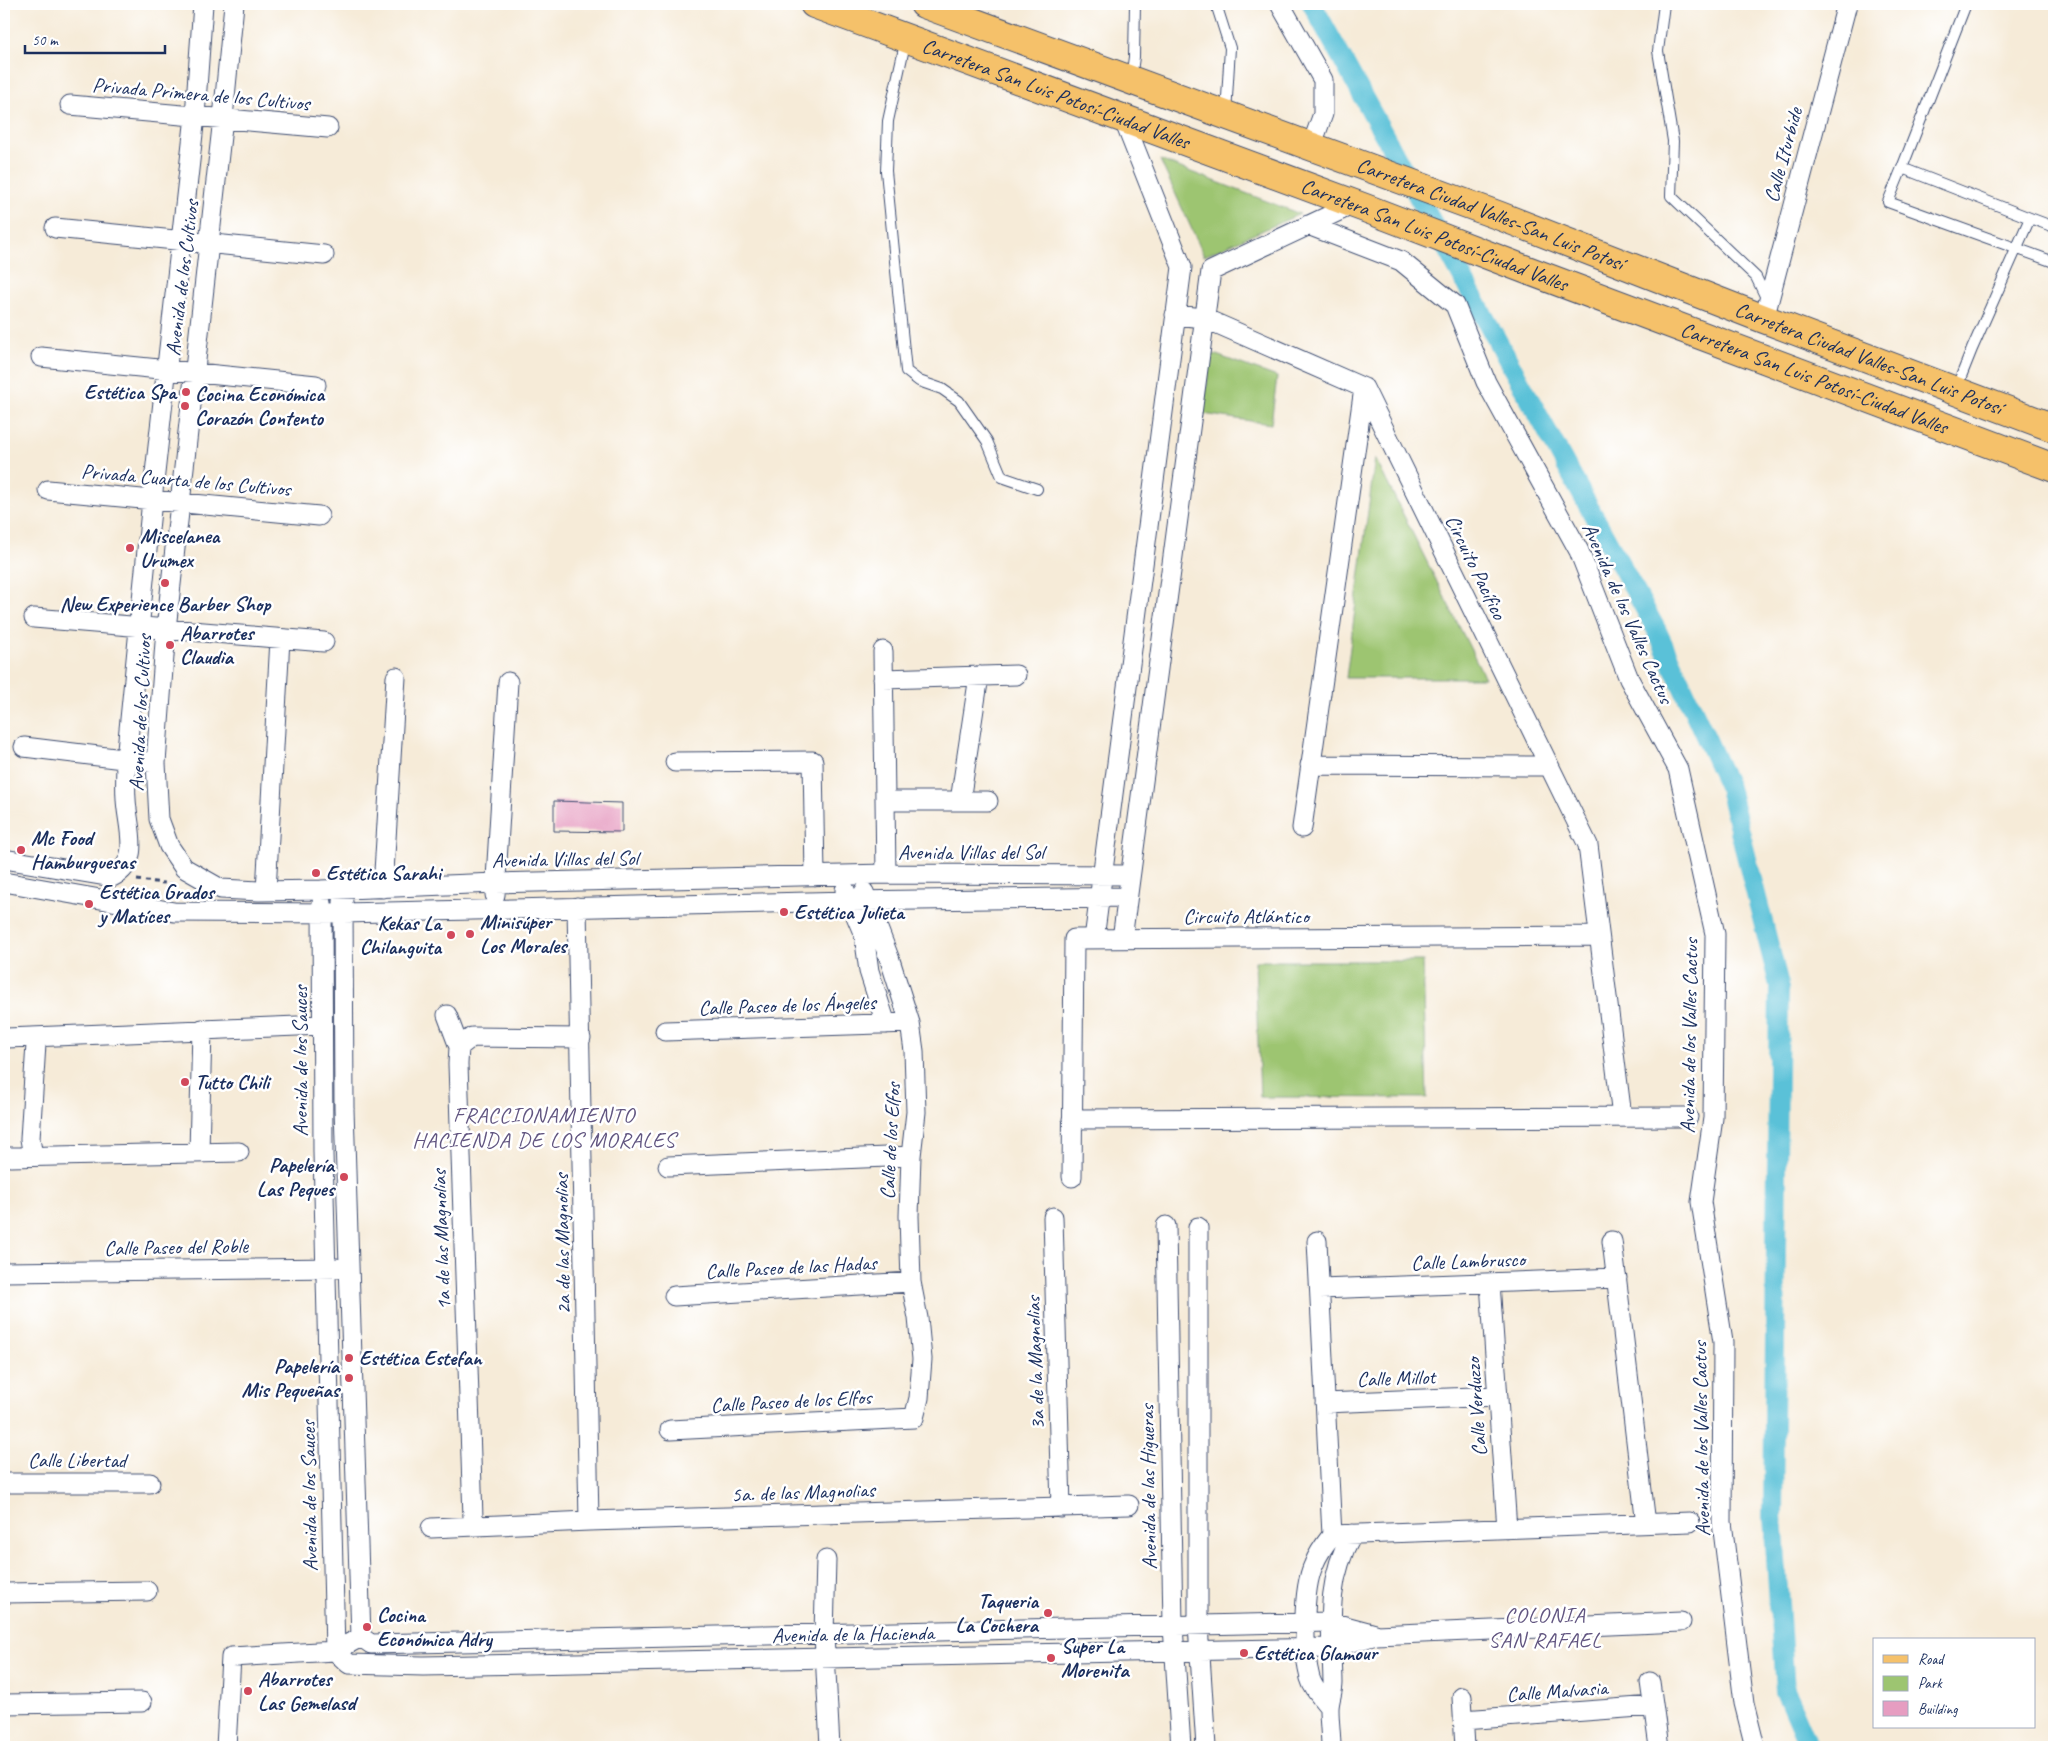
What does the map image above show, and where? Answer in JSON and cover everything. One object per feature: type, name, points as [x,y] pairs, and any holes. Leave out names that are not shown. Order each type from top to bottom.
[{"type":"main road","name":"Carretera San Luis Potosí-Ciudad Valles","points":[[814,4],[1360,206],[2054,468]]},
{"type":"main road","name":"Carretera Ciudad Valles-San Luis Potosí","points":[[935,6],[1368,168],[1766,310],[1955,390],[2054,428]]},
{"type":"street","name":"Avenida de los Cultivos","points":[[112,877],[122,872],[130,855],[126,800],[126,759],[152,500],[195,116],[203,4]]},
{"type":"street","name":"Avenida de los Cultivos","points":[[221,889],[184,868],[169,846],[159,819],[156,763],[166,629],[179,502],[223,118],[234,4]]},
{"type":"street","points":[[1280,4],[1323,80],[1323,114],[1311,146]]},
{"type":"street","name":"Calle Iturbide","points":[[1766,310],[1847,4]]},
{"type":"street","name":"Privada Primera de los Cultivos","points":[[70,105],[328,128]]},
{"type":"street","points":[[1094,939],[1182,267],[1123,118]]},
{"type":"street","points":[[1182,267],[1211,271],[1308,225],[1360,206]]},
{"type":"street","name":"Avenida de los Valles Cactus","points":[[1308,225],[1402,262],[1455,305],[1486,382],[1579,551],[1629,679],[1678,769],[1715,934],[1713,1118],[1701,1202],[1723,1342],[1722,1522],[1744,1703],[1755,1747]]},
{"type":"street","points":[[55,228],[324,255]]},
{"type":"street","points":[[1122,939],[1211,271]]},
{"type":"street","points":[[1176,315],[1204,318],[1364,388],[1302,828]]},
{"type":"street","points":[[41,358],[316,385]]},
{"type":"street","name":"Circuito Pacífico","points":[[1364,388],[1547,766],[1588,845],[1598,936]]},
{"type":"street","name":"Privada Cuarta de los Cultivos","points":[[48,490],[319,516]]},
{"type":"street","points":[[1145,548],[1173,552]]},
{"type":"street","points":[[34,618],[324,642]]},
{"type":"street","points":[[266,891],[280,639]]},
{"type":"street","points":[[883,651],[886,874]]},
{"type":"street","points":[[883,679],[1016,675]]},
{"type":"street","points":[[960,801],[979,676]]},
{"type":"street","points":[[383,888],[396,677]]},
{"type":"street","points":[[494,909],[508,682]]},
{"type":"street","points":[[24,747],[156,763]]},
{"type":"street","points":[[675,762],[813,761],[815,876]]},
{"type":"street","points":[[1310,765],[1547,766]]},
{"type":"street","points":[[885,801],[988,801]]},
{"type":"street","points":[[4,859],[112,877],[112,892],[117,903]]},
{"type":"street","name":"Avenida Villas del Sol","points":[[221,889],[266,891],[321,890],[496,883],[886,874],[1130,875]]},
{"type":"street","name":"Calle de los Elfos","points":[[839,875],[858,901],[890,960],[910,1023],[916,1074],[916,1112],[911,1156],[909,1216],[911,1282],[918,1318],[922,1359],[919,1398],[914,1418]]},
{"type":"street","name":"Calle de los Elfos","points":[[858,875],[858,901],[869,971],[886,1024]]},
{"type":"street","points":[[4,882],[174,912],[342,913],[1127,897]]},
{"type":"street","name":"Avenida de los Sauces","points":[[342,889],[344,1109],[361,1637]]},
{"type":"street","name":"Avenida de los Sauces","points":[[321,890],[325,1268],[335,1651]]},
{"type":"street","name":"2a de las Magnolias","points":[[577,907],[581,1038],[588,1521]]},
{"type":"street","points":[[1598,936],[1622,1117]]},
{"type":"street","name":"Circuito Atlántico","points":[[1072,1177],[1074,939],[1598,936]]},
{"type":"street","points":[[447,1016],[460,1046],[472,1037],[581,1038]]},
{"type":"street","name":"Calle Paseo de los Ángeles","points":[[665,1031],[910,1023]]},
{"type":"street","points":[[6,1038],[322,1025]]},
{"type":"street","points":[[199,1153],[202,1029]]},
{"type":"street","points":[[34,1156],[30,1139],[36,1044],[40,1037]]},
{"type":"street","name":"1a de las Magnolias","points":[[460,1046],[458,1074],[473,1518],[478,1525]]},
{"type":"street","points":[[1072,1119],[1688,1117]]},
{"type":"street","points":[[10,1157],[239,1152]]},
{"type":"street","points":[[668,1166],[911,1156]]},
{"type":"street","name":"3a de la Magnolias","points":[[1053,1217],[1061,1508]]},
{"type":"street","name":"Avenida de las Higueras","points":[[1166,1226],[1172,1626],[1181,1747]]},
{"type":"street","points":[[1198,1227],[1198,1625],[1206,1747]]},
{"type":"street","points":[[1317,1241],[1332,1535],[1317,1557],[1308,1582],[1306,1648],[1310,1679],[1314,1688],[1329,1707]]},
{"type":"street","points":[[1612,1241],[1646,1524]]},
{"type":"street","name":"Calle Paseo del Roble","points":[[4,1272],[350,1268]]},
{"type":"street","name":"Calle Lambrusco","points":[[1320,1288],[1617,1278]]},
{"type":"street","name":"Calle Paseo de las Hadas","points":[[674,1296],[911,1282]]},
{"type":"street","name":"Calle Verduzzo","points":[[1490,1283],[1507,1529]]},
{"type":"street","points":[[1168,1361],[1198,1359]]},
{"type":"street","name":"Calle Millot","points":[[1325,1403],[1498,1396]]},
{"type":"street","name":"Calle Paseo de los Elfos","points":[[670,1430],[914,1418]]},
{"type":"street","name":"Calle Libertad","points":[[4,1483],[150,1483]]},
{"type":"street","name":"5a. de las Magnolias","points":[[430,1528],[588,1521],[1129,1505]]},
{"type":"street","points":[[1332,1535],[1690,1522]]},
{"type":"street","points":[[1331,1747],[1329,1707],[1333,1686],[1330,1622],[1332,1589],[1342,1551],[1352,1534]]},
{"type":"street","points":[[826,1560],[824,1634],[830,1747]]},
{"type":"street","points":[[4,1593],[147,1591]]},
{"type":"street","name":"Avenida de la Hacienda","points":[[361,1637],[371,1644],[1330,1622],[1376,1635]]},
{"type":"street","name":"Avenida de la Hacienda","points":[[335,1651],[350,1664],[369,1666],[1331,1648],[1376,1635],[1681,1622]]},
{"type":"street","points":[[226,1747],[231,1657],[335,1651],[361,1637]]},
{"type":"street","points":[[1650,1682],[1658,1747]]},
{"type":"street","points":[[1462,1697],[1465,1747]]},
{"type":"street","points":[[4,1704],[142,1702]]},
{"type":"street","name":"Calle Malvasia","points":[[1463,1720],[1653,1706]]},
{"type":"lane","points":[[1131,80],[1134,57],[1135,4]]},
{"type":"lane","points":[[1216,4],[1230,48],[1226,115]]},
{"type":"lane","points":[[1664,4],[1658,50],[1674,141],[1671,196],[1756,277],[1766,310]]},
{"type":"lane","points":[[1966,4],[1888,202],[2054,262]]},
{"type":"lane","points":[[906,38],[888,121],[886,171],[906,371],[919,381],[942,389],[959,401],[987,441],[1002,477],[1036,489]]},
{"type":"lane","points":[[1902,168],[2054,227]]},
{"type":"lane","points":[[1955,390],[2030,218]]},
{"type":"path","points":[[112,877],[176,884]]},
{"type":"green space","points":[[1160,160],[1300,214],[1204,256]]},
{"type":"green space","points":[[1211,353],[1277,377],[1271,424],[1203,414]]},
{"type":"green space","points":[[1375,458],[1485,678],[1346,678]]},
{"type":"green space","points":[[1255,961],[1423,961],[1427,1098],[1260,1097]]},
{"type":"building","points":[[554,801],[622,803],[622,832],[554,831]]},
{"type":"waterway","points":[[1312,4],[1656,629],[1729,788],[1779,985],[1773,1515],[1785,1691],[1809,1747]]},
{"type":"place","name":"Estética Spa","points":[[186,392]]},
{"type":"place","name":"Cocina Económica Corazón Contento","points":[[185,406]]},
{"type":"place","name":"Miscelanea Urumex","points":[[130,548]]},
{"type":"place","name":"New Experience Barber Shop","points":[[165,583]]},
{"type":"place","name":"Abarrotes Claudia","points":[[170,645]]},
{"type":"place","name":"Mc Food Hamburguesas","points":[[21,850]]},
{"type":"place","name":"Estética Sarahi","points":[[316,873]]},
{"type":"place","name":"Estética Grados y Matíces","points":[[89,904]]},
{"type":"place","name":"Estética Julieta","points":[[784,912]]},
{"type":"place","name":"Minisúper Los Morales","points":[[470,934]]},
{"type":"place","name":"Kekas La Chilanguita","points":[[451,935]]},
{"type":"place","name":"Tutto Chili","points":[[185,1082]]},
{"type":"place","name":"Papelería Las Peques","points":[[344,1177]]},
{"type":"place","name":"Estética Estefan","points":[[349,1358]]},
{"type":"place","name":"Papelería Mis Pequeñas","points":[[349,1378]]},
{"type":"place","name":"Taqueria La Cochera","points":[[1048,1613]]},
{"type":"place","name":"Cocina Económica Adry","points":[[367,1627]]},
{"type":"place","name":"Estética Glamour","points":[[1244,1653]]},
{"type":"place","name":"Super La Morenita","points":[[1051,1658]]},
{"type":"place","name":"Abarrotes Las Gemelasd","points":[[248,1691]]},
{"type":"district","name":"FRACCIONAMIENTO HACIENDA DE LOS MORALES","points":[[544,1128]]},
{"type":"district","name":"COLONIA SAN RAFAEL","points":[[1545,1628]]}]
